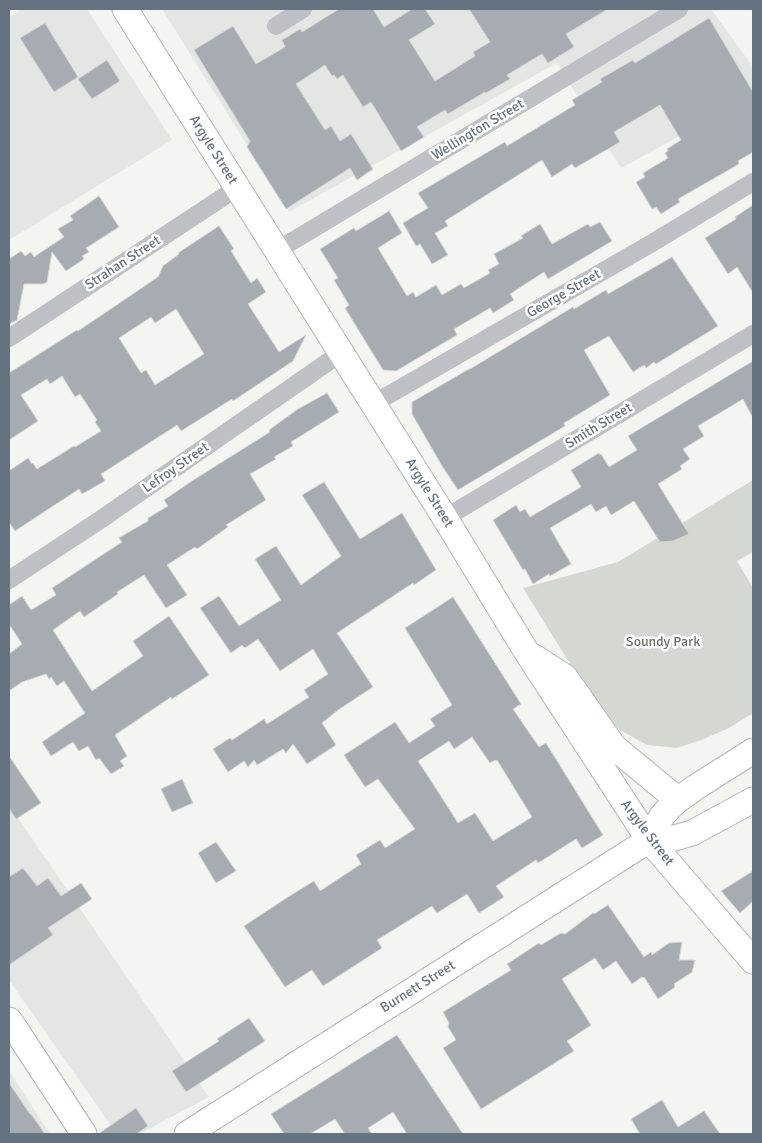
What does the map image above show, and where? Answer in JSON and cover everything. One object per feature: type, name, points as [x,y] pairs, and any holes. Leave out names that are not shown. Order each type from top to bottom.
[{"type":"main road","name":"Argyle Street","points":[[126,9],[445,518],[526,651],[649,840],[753,961]]},
{"type":"main road","points":[[526,651],[565,677],[614,747],[678,800]]},
{"type":"main road","name":"Burnett Street","points":[[187,1134],[649,840],[662,816],[678,800],[753,751]]},
{"type":"main road","name":"Burnett Street","points":[[649,840],[672,839],[687,834],[753,800]]},
{"type":"main road","points":[[9,1020],[84,1134]]},
{"type":"street","points":[[276,26],[303,9]]},
{"type":"street","name":"Wellington Street","points":[[276,251],[679,9]]},
{"type":"street","name":"George Street","points":[[373,404],[652,243],[753,182]]},
{"type":"street","name":"Strahan Street","points":[[9,338],[237,188]]},
{"type":"street","name":"Smith Street","points":[[445,518],[753,334]]},
{"type":"street","name":"Lefroy Street","points":[[9,580],[100,520],[341,353]]},
{"type":"shaded area","points":[[23,9],[87,9],[172,140],[9,240],[9,17]]},
{"type":"shaded area","points":[[162,9],[711,9],[753,67],[753,96],[621,168],[557,63],[289,212]]},
{"type":"shaded area","points":[[9,805],[209,1097],[139,1134],[117,1134],[9,980]]},
{"type":"shaded area","points":[[9,1071],[50,1134],[9,1134]]},
{"type":"green space","name":"Soundy Park","points":[[753,480],[753,552],[737,561],[753,588],[753,713],[729,728],[677,748],[647,745],[620,730],[596,706],[523,588],[618,562]]},
{"type":"building","points":[[339,9],[373,9],[384,27],[412,9],[425,9],[435,24],[409,40],[435,81],[475,56],[473,52],[490,42],[469,9],[608,9],[566,34],[574,47],[548,63],[542,54],[507,75],[510,79],[486,93],[448,114],[445,110],[417,127],[424,137],[401,151],[371,102],[363,107],[343,75],[337,79],[334,75],[332,76],[325,65],[296,84],[325,130],[331,126],[340,141],[351,134],[373,169],[357,180],[350,168],[286,209],[247,147],[250,141],[194,50],[233,26],[256,64],[285,47],[282,40],[300,29],[302,32]]},
{"type":"building","points":[[709,18],[753,92],[753,152],[738,161],[739,164],[678,199],[680,202],[661,214],[656,207],[652,209],[636,182],[645,177],[643,173],[668,158],[665,153],[668,151],[667,149],[681,140],[660,105],[614,132],[620,142],[575,168],[572,164],[552,177],[542,160],[445,221],[448,226],[435,233],[448,255],[432,264],[420,244],[416,246],[403,223],[428,208],[418,193],[505,142],[507,146],[575,105],[572,100],[602,82],[600,79],[633,60],[635,63]]},
{"type":"building","points":[[45,23],[78,77],[54,92],[20,38]]},
{"type":"building","points":[[107,60],[120,81],[92,99],[78,79]]},
{"type":"building","points":[[99,196],[119,227],[86,248],[89,252],[82,256],[84,259],[66,271],[52,252],[47,282],[43,284],[24,284],[17,320],[9,324],[9,259],[21,251],[25,256],[31,252],[34,257],[64,237],[58,229],[73,220],[70,216]]},
{"type":"building","points":[[753,205],[753,293],[737,267],[728,274],[705,238],[736,219],[735,217]]},
{"type":"building","points":[[389,211],[402,233],[378,248],[407,296],[413,292],[416,297],[436,285],[442,295],[461,284],[464,288],[490,273],[488,270],[499,264],[494,254],[523,238],[521,236],[540,224],[552,244],[588,224],[590,227],[600,222],[612,241],[548,279],[544,272],[510,294],[514,300],[493,313],[490,308],[454,329],[457,335],[396,371],[383,370],[345,308],[349,305],[334,280],[338,278],[320,249],[354,228],[356,231]]},
{"type":"building","points":[[219,226],[234,249],[231,251],[251,283],[257,278],[266,292],[248,304],[279,352],[306,335],[293,361],[233,401],[232,399],[181,431],[177,425],[101,474],[105,481],[82,494],[79,489],[15,531],[9,522],[9,471],[28,458],[37,469],[101,431],[95,422],[97,420],[80,394],[75,397],[62,376],[50,384],[47,379],[21,395],[38,421],[9,440],[9,373],[78,331],[158,277],[163,266],[178,253]],"holes":[[[176,309],[204,354],[155,385],[146,370],[141,373],[119,338],[151,317],[155,323]]]},
{"type":"building","points":[[672,257],[718,326],[656,364],[654,362],[646,368],[644,365],[633,372],[609,336],[584,350],[610,395],[564,423],[565,426],[458,490],[412,414],[412,402],[573,307],[574,309],[606,290],[608,294]]},
{"type":"building","points":[[753,361],[753,418],[743,399],[698,426],[704,436],[683,449],[690,459],[680,466],[682,469],[658,484],[689,534],[673,541],[660,542],[634,501],[611,515],[606,506],[596,512],[591,504],[550,528],[571,564],[533,584],[493,520],[516,505],[520,512],[525,509],[530,517],[581,487],[571,470],[599,453],[609,467],[637,450],[628,436]]},
{"type":"building","points":[[327,393],[339,412],[291,442],[293,446],[274,457],[276,459],[250,474],[266,500],[226,525],[228,527],[197,549],[195,547],[167,565],[187,595],[166,608],[144,575],[117,592],[118,594],[84,617],[80,611],[53,630],[92,691],[143,656],[133,641],[169,616],[209,675],[172,699],[171,697],[115,735],[127,756],[120,761],[124,766],[111,774],[99,758],[96,760],[88,746],[79,751],[73,742],[51,756],[42,742],[85,713],[64,681],[57,686],[51,677],[49,679],[46,674],[22,682],[9,691],[9,654],[22,644],[9,624],[9,605],[22,596],[31,610],[56,595],[52,588],[122,542],[119,538],[148,521],[148,518],[168,506],[164,500],[270,432],[269,430],[298,409]]},
{"type":"building","points":[[324,482],[360,539],[402,513],[436,570],[337,633],[373,687],[322,723],[336,745],[307,764],[293,744],[286,753],[283,749],[257,765],[254,760],[248,767],[244,761],[228,772],[213,749],[230,738],[232,740],[264,719],[267,724],[309,697],[304,690],[328,674],[313,649],[280,671],[258,639],[245,648],[242,645],[231,653],[200,608],[219,596],[239,626],[281,600],[255,559],[276,546],[301,585],[341,556],[302,495]]},
{"type":"building","points":[[453,597],[521,704],[513,709],[539,747],[546,743],[603,835],[582,848],[576,839],[538,863],[536,860],[496,886],[504,897],[479,913],[467,894],[437,913],[432,906],[377,940],[382,948],[323,986],[312,970],[285,987],[244,926],[314,881],[320,891],[361,864],[356,855],[380,840],[385,848],[415,829],[378,779],[365,787],[344,755],[395,722],[409,743],[435,726],[430,719],[452,705],[405,628]],"holes":[[[472,737],[490,763],[497,760],[532,817],[493,841],[475,813],[458,823],[418,761],[449,741],[454,749]]]},
{"type":"building","points":[[9,756],[41,803],[16,819],[9,808]]},
{"type":"building","points":[[182,779],[193,803],[172,812],[161,789]]},
{"type":"building","points":[[216,842],[236,871],[216,883],[198,853]]},
{"type":"building","points":[[23,868],[37,886],[48,878],[61,896],[81,883],[92,899],[48,928],[53,935],[9,965],[9,877]]},
{"type":"building","points":[[753,871],[753,901],[740,913],[721,891]]},
{"type":"building","points":[[608,905],[644,957],[651,952],[652,955],[669,943],[682,942],[679,960],[695,960],[692,972],[674,984],[675,987],[658,999],[644,977],[632,984],[616,961],[603,970],[595,958],[562,979],[591,1025],[567,1041],[574,1051],[481,1109],[443,1048],[456,1040],[448,1027],[449,1023],[443,1012],[511,970],[507,964],[539,943],[541,945],[561,933],[565,934],[593,913]]},
{"type":"building","points":[[249,1018],[265,1041],[186,1092],[172,1071],[219,1041],[217,1039]]},
{"type":"building","points":[[397,1035],[463,1134],[407,1134],[393,1112],[368,1128],[372,1134],[345,1134],[335,1119],[310,1134],[284,1134],[271,1114]]},
{"type":"building","points":[[9,1083],[30,1114],[45,1134],[9,1134]]},
{"type":"building","points":[[662,1100],[678,1127],[704,1111],[720,1134],[640,1134],[631,1119]]},
{"type":"building","points":[[136,1108],[148,1126],[136,1134],[98,1134]]}]
